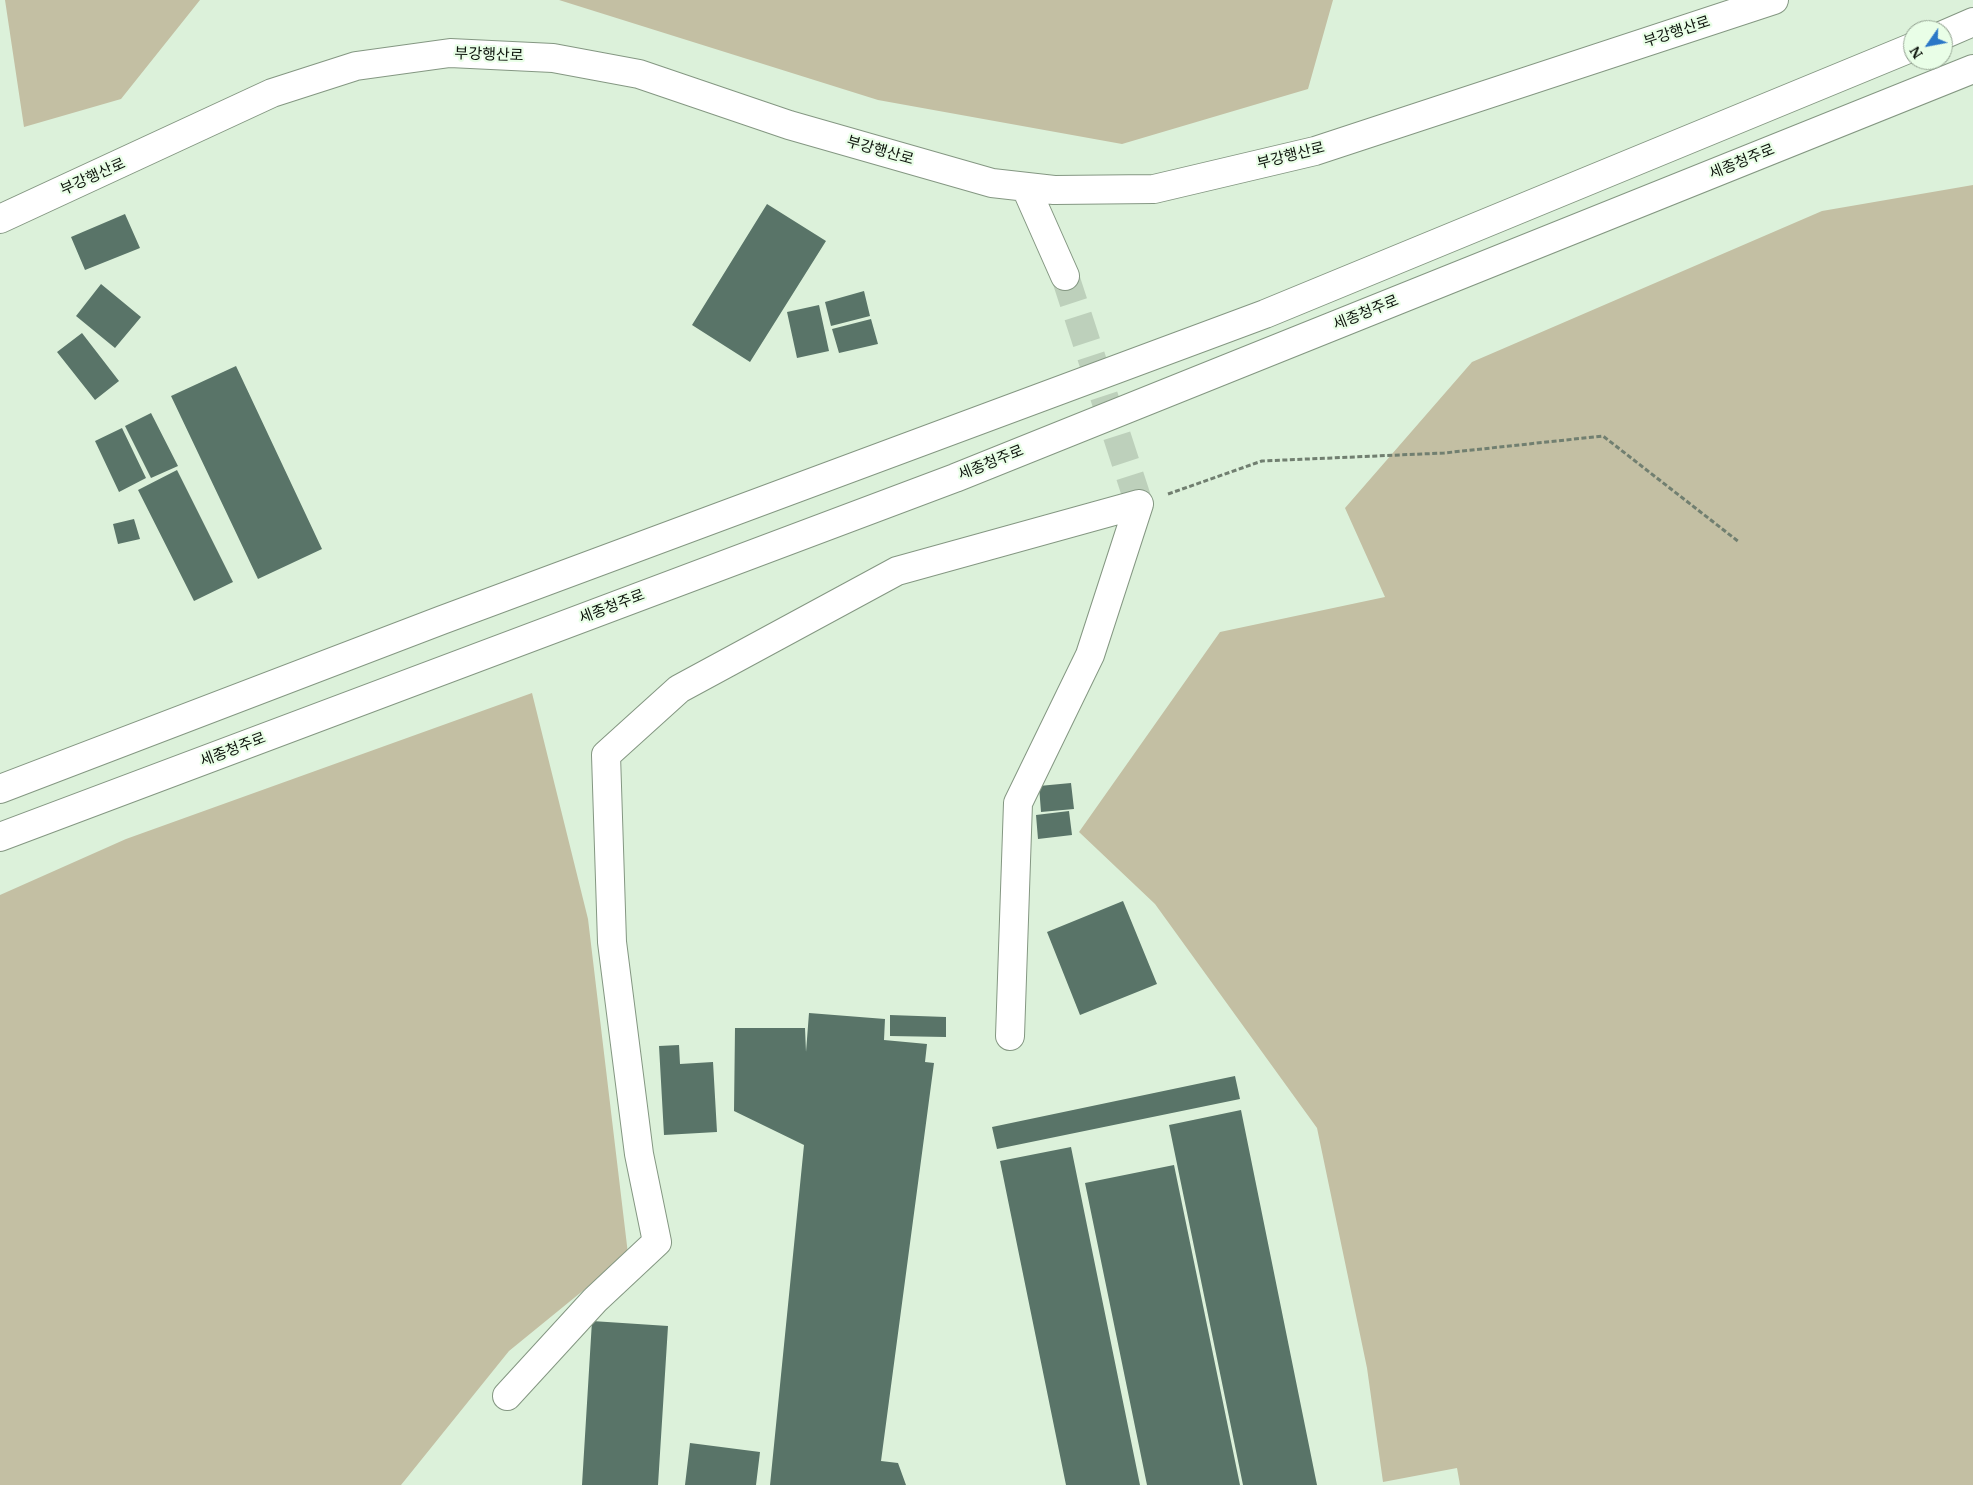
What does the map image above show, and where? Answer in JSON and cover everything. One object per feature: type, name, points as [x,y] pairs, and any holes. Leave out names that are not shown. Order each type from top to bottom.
[{"type":"main road","name":"부강행산로","points":[[0,219],[272,93],[356,66],[450,54],[553,58],[640,74],[798,128],[992,183],[1054,190],[1154,189],[1315,151],[1774,0]]},
{"type":"main road","points":[[1953,31],[1973,22]]},
{"type":"main road","points":[[0,789],[461,613],[1265,314],[1903,51]]},
{"type":"main road","name":"세종청주로","points":[[0,837],[955,478],[1973,69]]},
{"type":"main road","points":[[1026,188],[1065,276]]},
{"type":"main road","points":[[1010,1036],[1018,803],[1090,656],[1139,504]]},
{"type":"main road","points":[[507,1396],[595,1300],[657,1242],[639,1154],[612,942],[606,755],[679,689],[897,571],[1139,504]]},
{"type":"path","points":[[1139,504],[1262,461],[1444,453],[1603,436],[1739,542]]},
{"type":"shaded area","points":[[5,0],[200,0],[121,99],[24,127]]},
{"type":"shaded area","points":[[559,0],[1333,0],[1308,89],[1122,144],[878,100]]},
{"type":"shaded area","points":[[1973,185],[1973,1485],[1460,1485],[1457,1468],[1383,1482],[1367,1368],[1317,1128],[1155,904],[1079,832],[1220,632],[1385,597],[1345,508],[1472,362],[1822,211]]},
{"type":"shaded area","points":[[532,693],[588,919],[628,1254],[509,1351],[401,1485],[0,1485],[0,895],[126,839]]},
{"type":"building","points":[[767,204],[826,241],[750,362],[692,325]]},
{"type":"building","points":[[125,214],[140,248],[85,270],[71,237]]},
{"type":"building","points":[[101,284],[141,317],[115,348],[76,316]]},
{"type":"building","points":[[864,291],[870,316],[831,326],[825,302]]},
{"type":"building","points":[[819,305],[829,351],[797,358],[787,312]]},
{"type":"building","points":[[871,319],[878,344],[839,353],[832,329]]},
{"type":"building","points":[[82,333],[119,381],[95,400],[57,352]]},
{"type":"building","points":[[236,366],[322,549],[258,579],[171,396]]},
{"type":"building","points":[[151,413],[178,466],[151,478],[125,426]]},
{"type":"building","points":[[122,428],[146,478],[119,492],[95,441]]},
{"type":"building","points":[[177,470],[233,582],[194,601],[138,490]]},
{"type":"building","points":[[134,519],[140,539],[118,544],[113,524]]},
{"type":"building","points":[[1071,783],[1074,809],[1041,812],[1039,786]]},
{"type":"building","points":[[1069,811],[1072,835],[1038,839],[1036,815]]},
{"type":"building","points":[[1123,901],[1157,984],[1080,1015],[1047,932]]},
{"type":"building","points":[[809,1013],[885,1019],[884,1040],[927,1044],[925,1062],[934,1063],[881,1461],[898,1463],[906,1485],[770,1485],[804,1145],[734,1111],[735,1028],[805,1028],[806,1052]]},
{"type":"building","points":[[890,1015],[946,1017],[946,1037],[890,1036]]},
{"type":"building","points":[[679,1045],[680,1064],[713,1062],[717,1132],[664,1135],[659,1046]]},
{"type":"building","points":[[1235,1076],[1240,1099],[997,1149],[992,1127]]},
{"type":"building","points":[[1241,1110],[1317,1485],[1243,1485],[1169,1125]]},
{"type":"building","points":[[1071,1147],[1140,1485],[1066,1485],[1000,1161]]},
{"type":"building","points":[[1174,1165],[1240,1485],[1147,1485],[1085,1183]]},
{"type":"building","points":[[592,1321],[668,1326],[658,1485],[582,1485]]},
{"type":"building","points":[[690,1443],[760,1452],[756,1485],[685,1485]]},
{"type":"tunnel","points":[[1065,276],[1139,504]]}]
